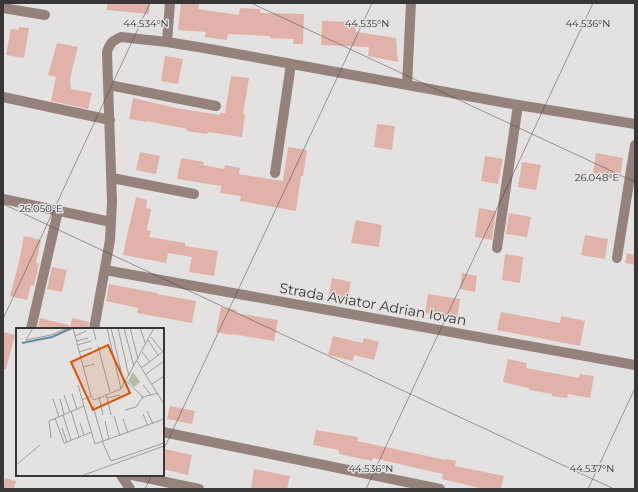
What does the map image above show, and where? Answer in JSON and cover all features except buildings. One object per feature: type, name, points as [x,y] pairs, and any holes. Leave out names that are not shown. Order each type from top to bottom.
[{"type":"street","points":[[167,42],[170,3]]},
{"type":"street","points":[[407,85],[411,3]]},
{"type":"street","points":[[3,8],[45,15]]},
{"type":"street","points":[[94,328],[110,240],[111,222],[112,178],[107,52],[114,40],[121,37],[204,48],[518,105],[635,124]]},
{"type":"street","points":[[275,174],[291,64]]},
{"type":"street","points":[[109,85],[216,106]]},
{"type":"street","points":[[3,97],[110,120]]},
{"type":"street","points":[[497,248],[518,105]]},
{"type":"street","points":[[617,258],[635,145]]},
{"type":"street","points":[[112,178],[194,194]]},
{"type":"street","points":[[3,199],[111,222]]},
{"type":"street","points":[[31,328],[58,211]]},
{"type":"street","name":"Strada Aviator Adrian Iovan","points":[[105,270],[635,365]]},
{"type":"street","points":[[164,432],[440,489]]},
{"type":"street","points":[[122,476],[130,489]]},
{"type":"street","points":[[137,476],[199,489]]}]
